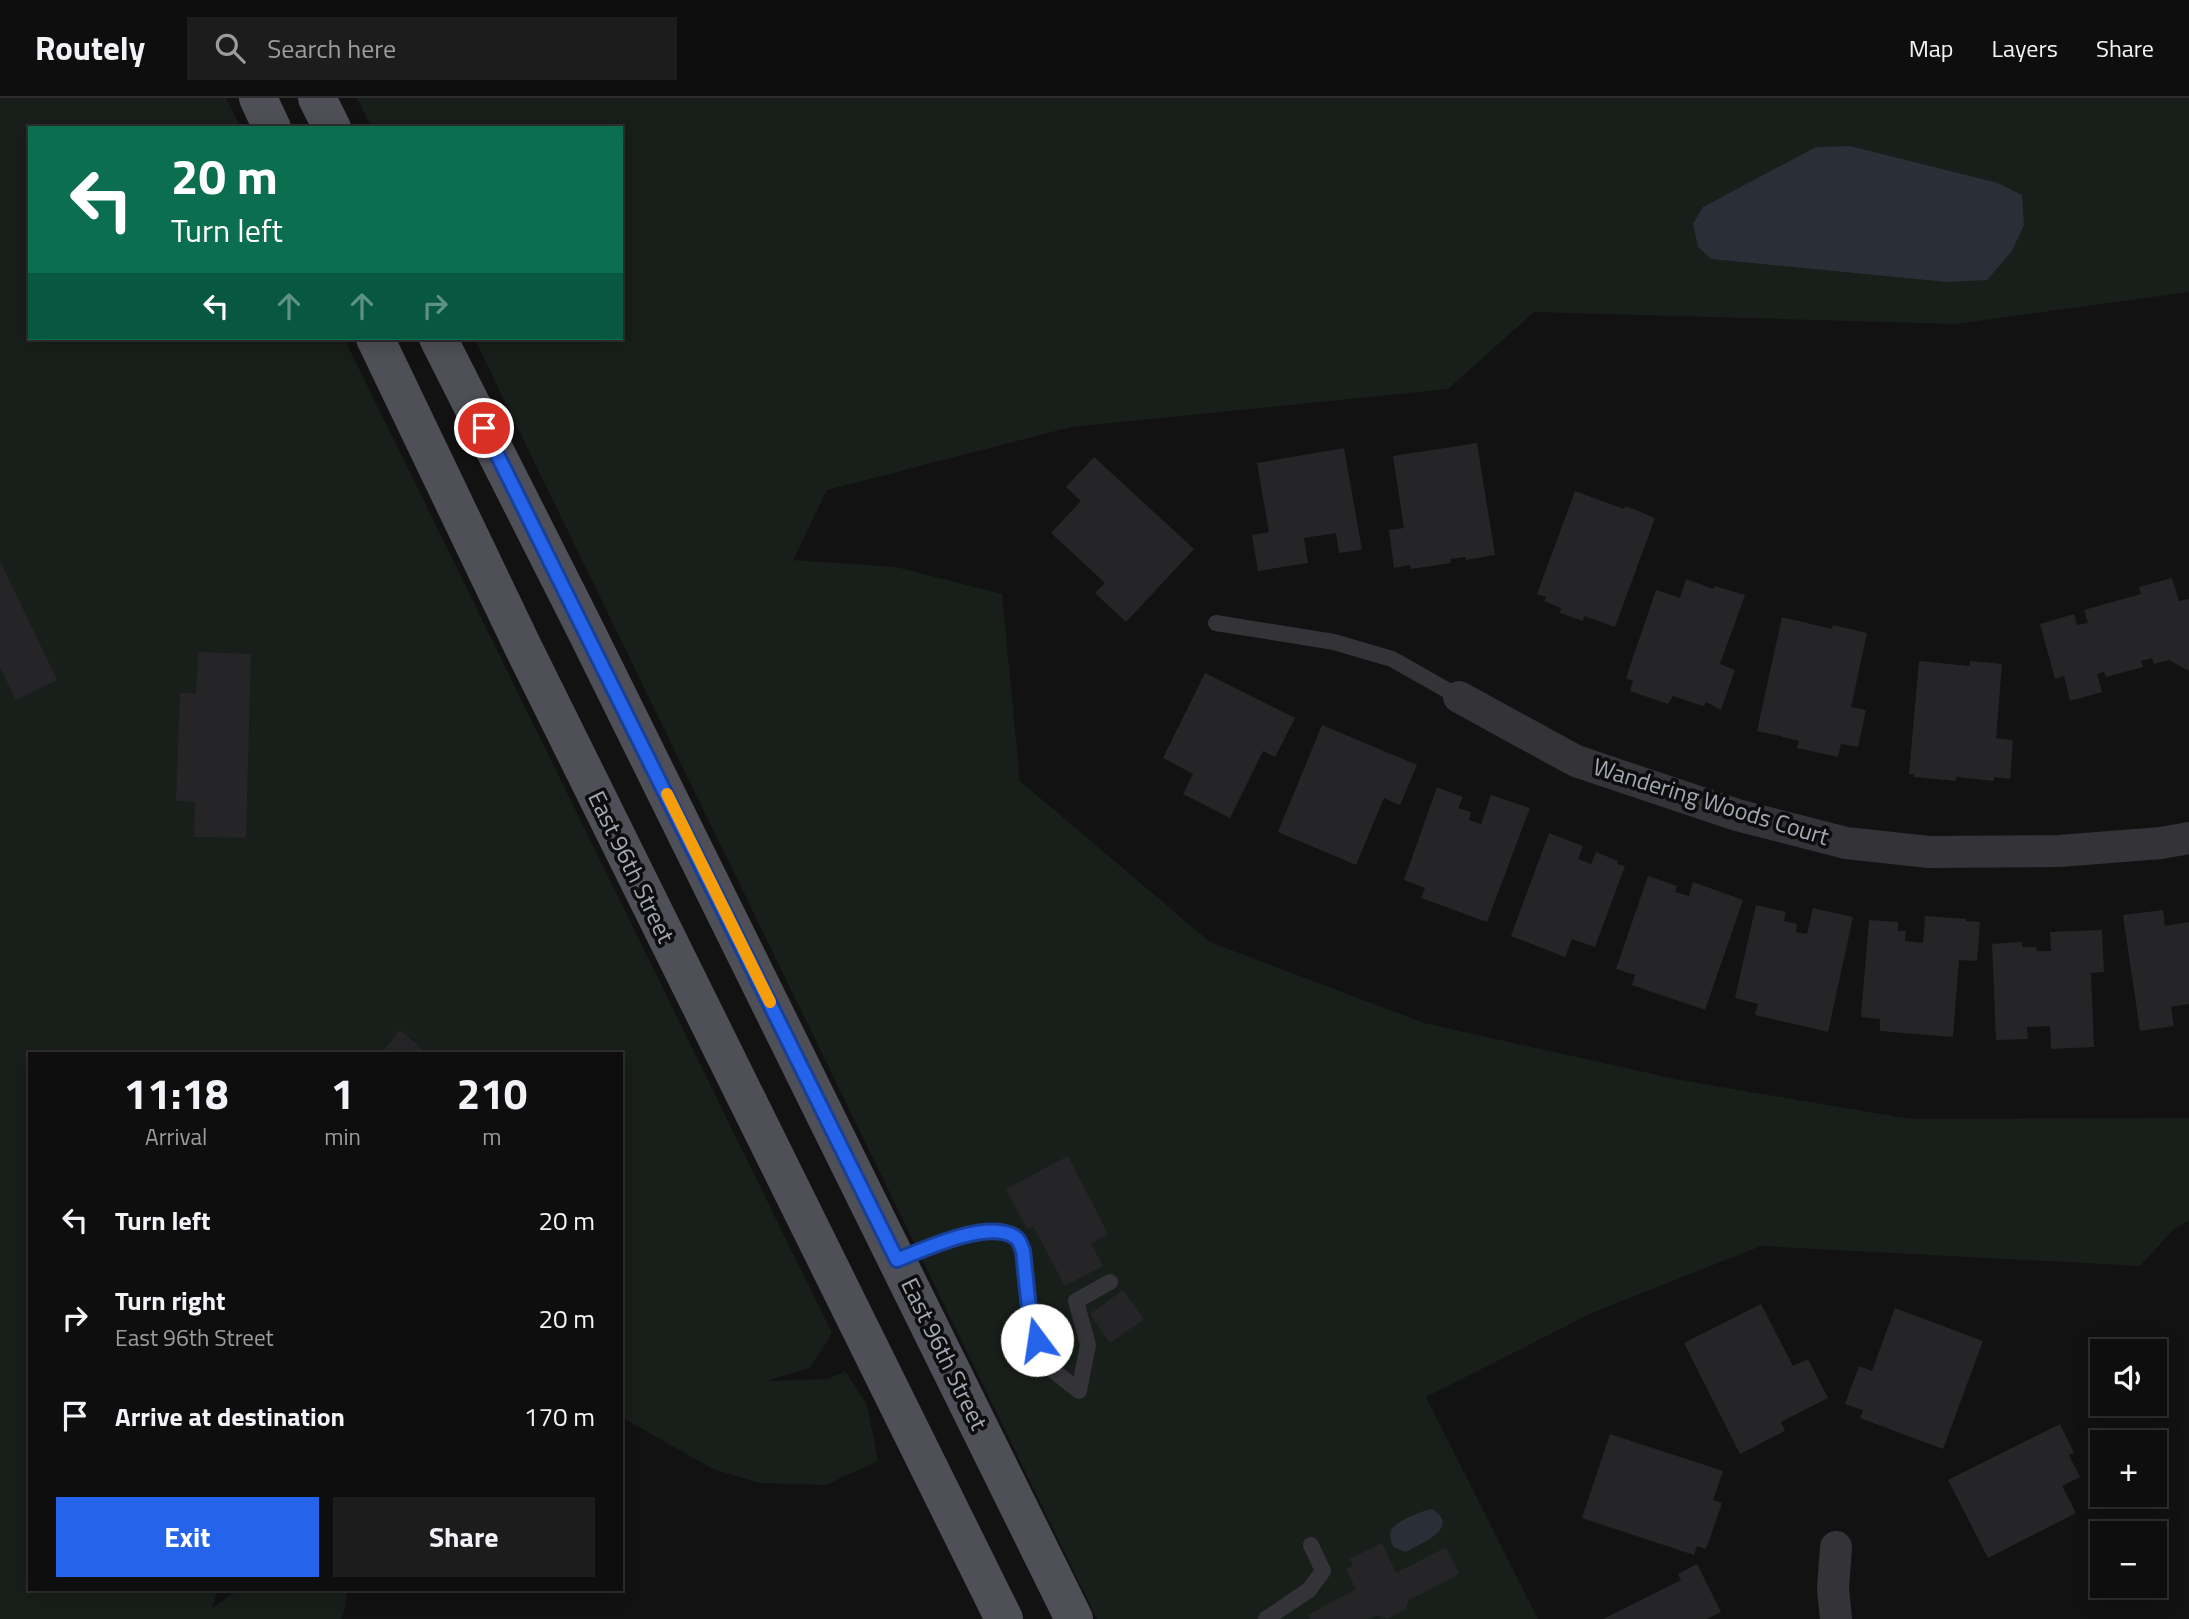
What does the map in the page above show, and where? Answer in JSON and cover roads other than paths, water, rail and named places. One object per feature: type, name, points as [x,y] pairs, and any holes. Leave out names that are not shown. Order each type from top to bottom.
[{"type":"main road","points":[[258,98],[271,126]]},
{"type":"main road","points":[[317,98],[331,126]]},
{"type":"main road","name":"East 96th Street","points":[[376,340],[554,711],[1004,1619]]},
{"type":"main road","name":"East 96th Street","points":[[439,340],[573,604],[1074,1619]]},
{"type":"street","name":"Wandering Woods Court","points":[[1459,697],[1576,761],[1737,815],[1846,843],[1929,852],[2059,851],[2161,843],[2189,838]]},
{"type":"street","points":[[1836,1547],[1833,1589],[1836,1619]]},
{"type":"lane","points":[[1216,623],[1334,642],[1392,659],[1459,697]]},
{"type":"lane","points":[[897,1260],[971,1234],[1002,1232],[1015,1237],[1023,1251],[1030,1318],[1044,1363],[1079,1391],[1088,1345],[1076,1301],[1110,1282]]},
{"type":"lane","points":[[1266,1619],[1309,1591],[1323,1571],[1311,1545]]}]
